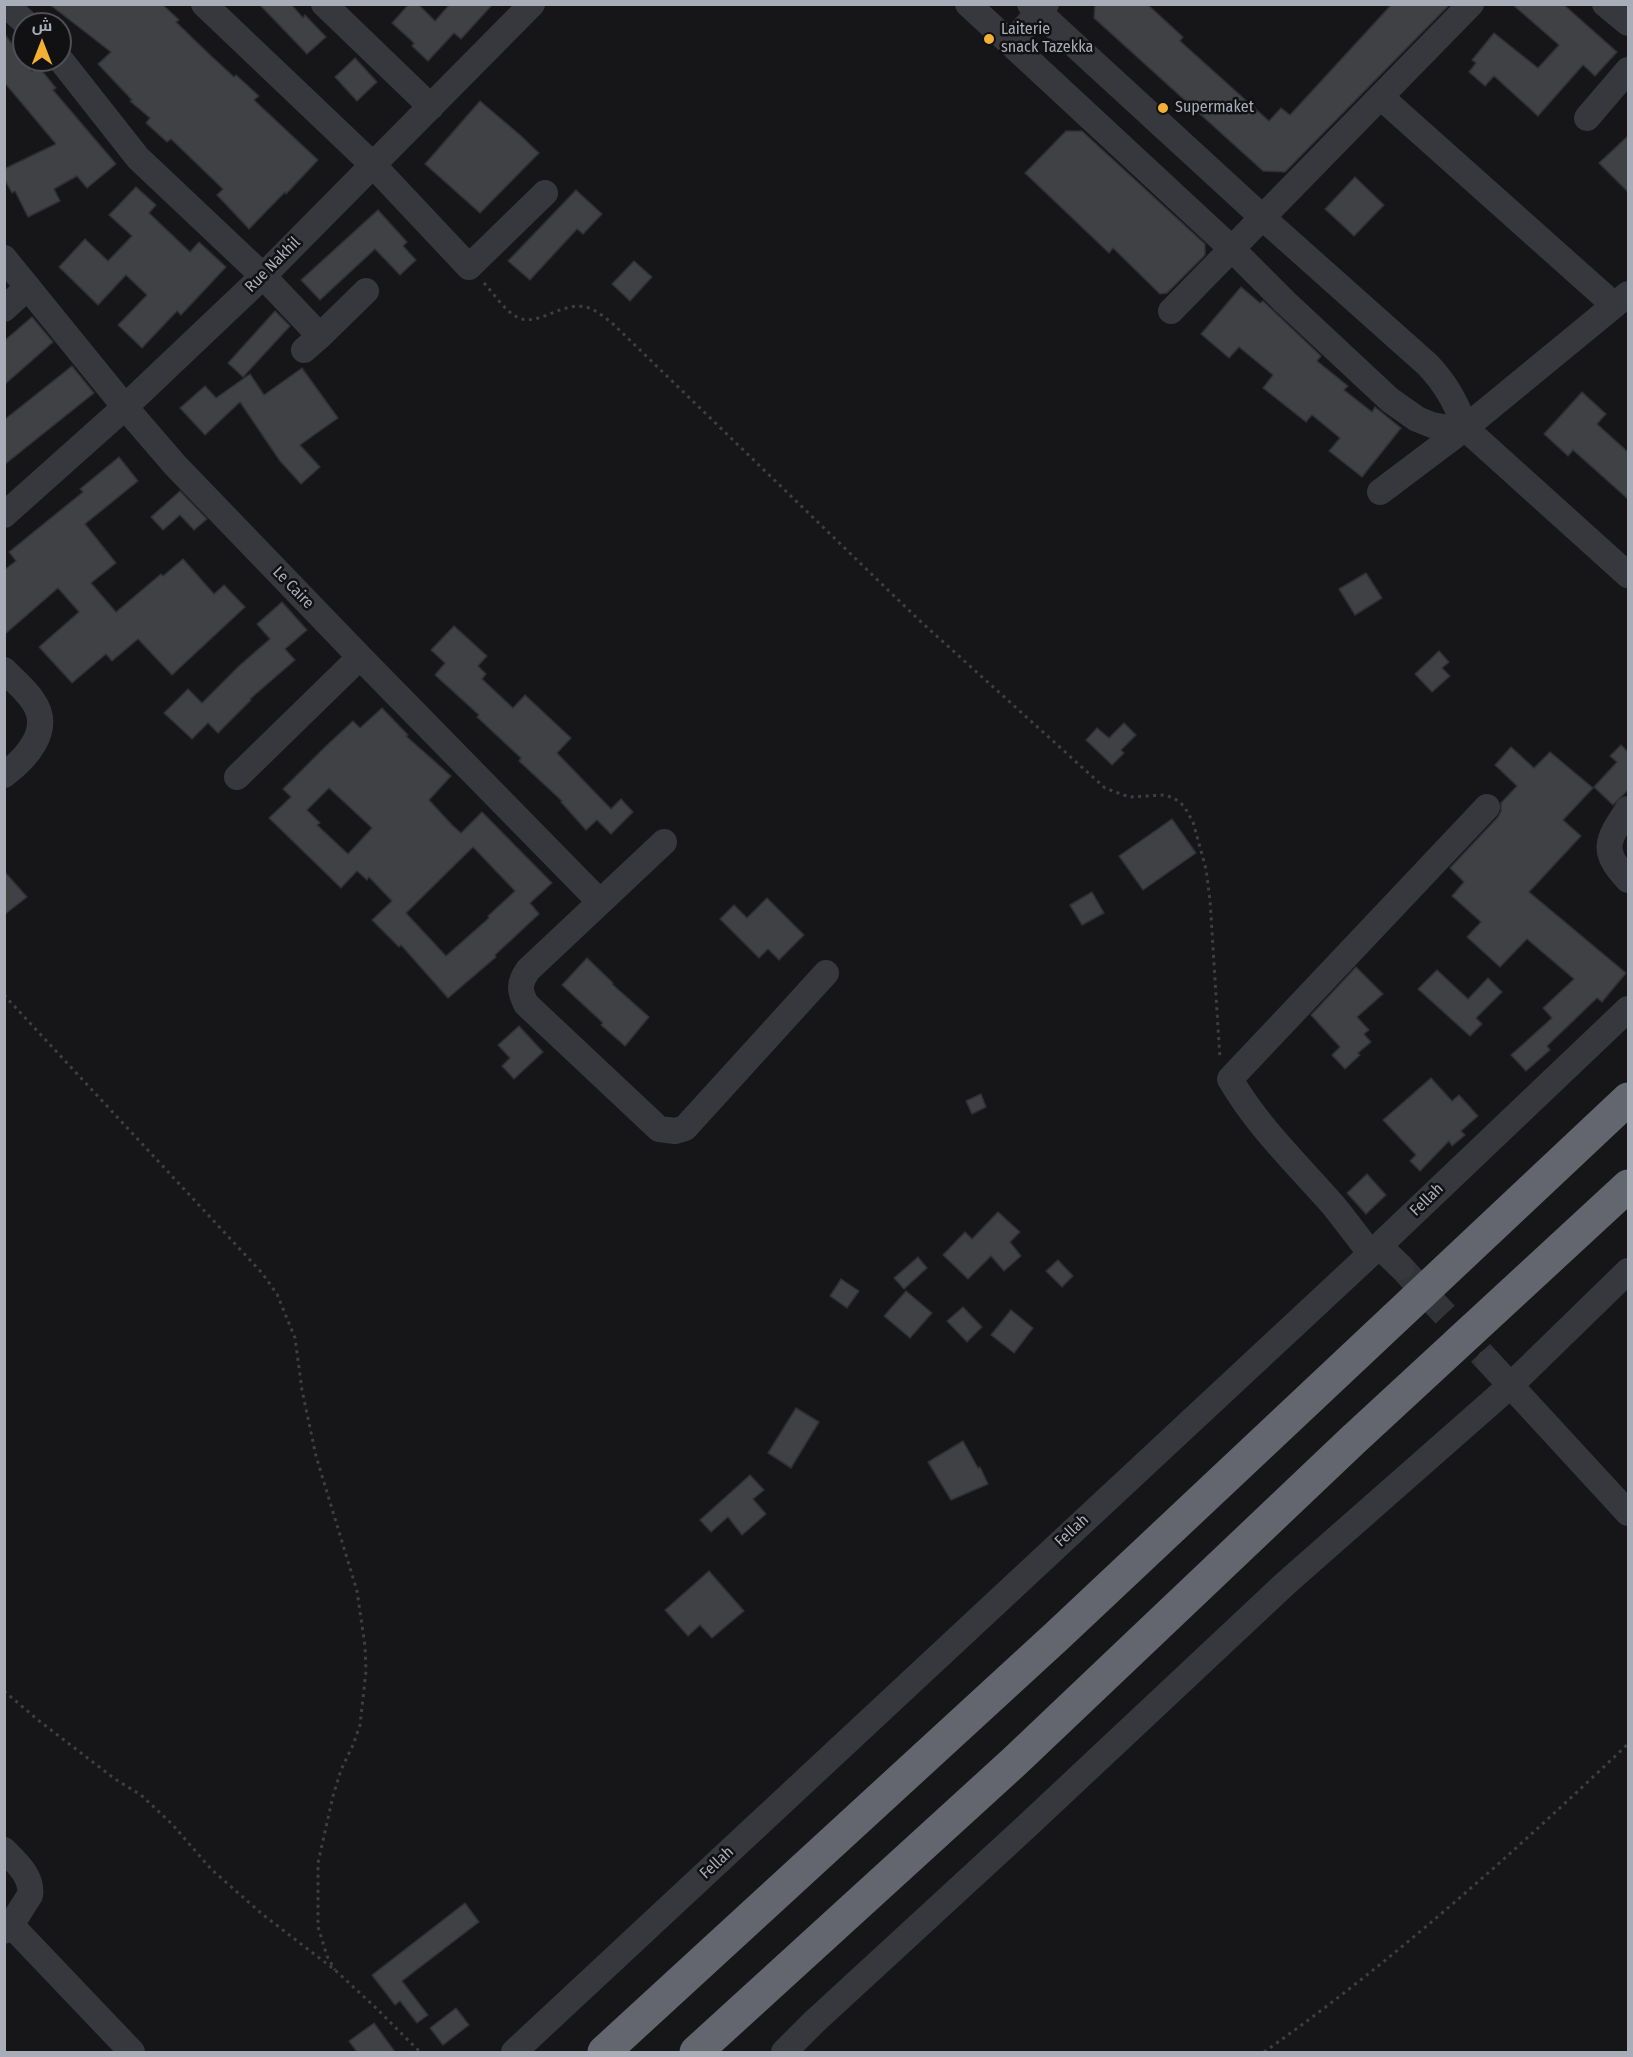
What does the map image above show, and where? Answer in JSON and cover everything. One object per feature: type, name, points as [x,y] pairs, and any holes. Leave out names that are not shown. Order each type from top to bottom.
[{"type":"highway","points":[[604,2052],[1057,1636],[1629,1099]]},
{"type":"highway","points":[[696,2052],[1015,1761],[1353,1440],[1629,1186]]},
{"type":"street","points":[[204,4],[373,165],[470,267],[545,193]]},
{"type":"street","points":[[324,4],[431,107]]},
{"type":"street","points":[[968,4],[1403,410],[1432,424],[1448,428],[1465,428]]},
{"type":"street","points":[[1171,311],[1382,98],[1471,4]]},
{"type":"street","points":[[1605,4],[1629,23]]},
{"type":"street","name":"Rue Nakhil","points":[[4,515],[125,407],[263,276],[529,6]]},
{"type":"street","points":[[1011,43],[1038,7],[1263,218],[1438,376],[1455,400],[1465,428],[1629,575]]},
{"type":"street","points":[[1587,118],[1629,70]]},
{"type":"street","points":[[70,72],[138,158],[263,276],[312,343],[366,291]]},
{"type":"street","points":[[1380,492],[1465,428],[1622,300],[1382,98]]},
{"type":"street","name":"Le Caire","points":[[4,258],[175,465],[600,902]]},
{"type":"street","points":[[4,309],[28,287]]},
{"type":"street","points":[[237,777],[360,657]]},
{"type":"street","points":[[4,670],[34,702],[40,717],[41,730],[35,743],[16,766],[4,775]]},
{"type":"street","points":[[1401,1267],[1375,1250],[1333,1205],[1259,1122],[1246,1106],[1230,1079],[1487,807]]},
{"type":"street","points":[[1629,809],[1612,835],[1610,856],[1614,864],[1629,879]]},
{"type":"street","points":[[664,842],[528,970],[520,985],[526,1004],[659,1129],[675,1131],[686,1128],[826,973]]},
{"type":"street","name":"Fellah","points":[[514,2052],[1375,1250],[1629,1009]]},
{"type":"street","points":[[784,2052],[1286,1583],[1511,1385],[1629,1271]]},
{"type":"street","points":[[1489,1362],[1629,1513]]},
{"type":"street","points":[[4,1850],[28,1878],[31,1890],[8,1928],[132,2052]]},
{"type":"path","points":[[470,267],[518,318],[534,319],[566,307],[582,306],[610,321],[919,620],[1105,788],[1129,797],[1164,795],[1174,798],[1184,806],[1193,822],[1206,869],[1219,1052],[1224,1073],[1230,1079]]},
{"type":"path","points":[[4,994],[262,1273],[277,1294],[295,1338],[302,1390],[316,1456],[357,1591],[365,1646],[365,1682],[360,1725],[336,1787],[318,1863],[318,1927],[327,1956],[335,1970]]},
{"type":"path","points":[[4,1691],[115,1779],[141,1795],[172,1824],[211,1869],[262,1914],[335,1970],[420,2052]]},
{"type":"path","points":[[1264,2052],[1417,1935],[1514,1852],[1629,1744]]},
{"type":"building","points":[[49,4],[162,4],[179,20],[176,22],[209,54],[259,96],[254,100],[318,160],[249,229],[217,195],[223,189],[171,139],[167,142],[146,123],[150,118],[130,101],[132,100],[98,64],[111,52],[72,22],[72,12],[59,12]]},
{"type":"building","points":[[259,4],[291,4],[303,18],[305,15],[326,37],[307,54]]},
{"type":"building","points":[[409,4],[418,4],[435,21],[450,4],[493,4],[461,39],[454,33],[428,61],[412,46],[414,43],[392,23]]},
{"type":"building","points":[[1095,4],[1147,4],[1183,37],[1180,41],[1269,121],[1281,108],[1290,115],[1392,4],[1450,4],[1285,172],[1263,171],[1094,18]]},
{"type":"building","points":[[1512,4],[1563,4],[1617,52],[1595,76],[1583,65],[1538,116],[1494,76],[1485,86],[1469,72],[1476,63],[1472,60],[1494,33],[1538,68],[1559,45]]},
{"type":"building","points":[[4,33],[12,44],[12,72],[43,72],[56,88],[53,90],[116,164],[87,188],[77,176],[54,189],[60,201],[28,217],[15,191],[12,193],[4,178],[4,169],[56,144],[4,82]]},
{"type":"building","points":[[355,58],[377,82],[357,101],[335,77]]},
{"type":"building","points":[[480,101],[539,153],[480,213],[425,164]]},
{"type":"building","points":[[1066,131],[1082,131],[1205,244],[1205,255],[1167,293],[1160,294],[1113,248],[1109,253],[1025,173]]},
{"type":"building","points":[[1629,135],[1629,193],[1599,163]]},
{"type":"building","points":[[1355,177],[1384,205],[1354,236],[1325,209]]},
{"type":"building","points":[[136,187],[156,205],[149,213],[190,252],[199,242],[226,267],[181,315],[177,311],[142,348],[118,325],[147,295],[126,275],[98,305],[59,267],[85,239],[108,261],[132,236],[109,215]]},
{"type":"building","points":[[576,190],[602,214],[583,234],[577,229],[530,280],[508,261]]},
{"type":"building","points":[[378,210],[407,242],[403,246],[416,260],[400,275],[375,249],[320,300],[301,280]]},
{"type":"building","points":[[634,261],[652,277],[630,301],[612,284]]},
{"type":"building","points":[[1241,287],[1260,303],[1263,301],[1321,356],[1317,361],[1348,386],[1344,390],[1372,412],[1375,407],[1401,428],[1362,477],[1329,451],[1340,438],[1312,415],[1306,422],[1263,388],[1273,375],[1239,347],[1229,358],[1201,334]]},
{"type":"building","points":[[275,311],[290,326],[243,377],[228,363]]},
{"type":"building","points":[[32,317],[53,342],[4,385],[4,341]]},
{"type":"building","points":[[72,366],[94,393],[4,465],[4,420]]},
{"type":"building","points":[[302,368],[338,418],[300,445],[320,467],[301,484],[280,461],[240,402],[205,435],[180,408],[205,386],[216,398],[250,374],[264,395]]},
{"type":"building","points":[[1582,392],[1606,414],[1597,424],[1629,453],[1629,500],[1573,450],[1568,456],[1544,434]]},
{"type":"building","points":[[119,457],[138,481],[85,524],[116,563],[91,583],[116,612],[161,574],[163,576],[183,559],[214,594],[224,585],[245,607],[172,675],[138,639],[112,661],[106,654],[72,683],[39,647],[79,612],[58,588],[4,635],[4,570],[16,561],[9,552],[83,492],[80,489]]},
{"type":"building","points":[[180,491],[207,519],[194,530],[180,515],[163,530],[151,517]]},
{"type":"building","points":[[1366,573],[1382,598],[1355,615],[1339,589]]},
{"type":"building","points":[[282,602],[307,630],[285,649],[295,660],[250,699],[218,733],[208,723],[192,739],[164,713],[188,689],[202,703],[270,639],[257,624]]},
{"type":"building","points":[[454,626],[487,656],[478,666],[486,674],[482,679],[513,708],[525,695],[571,738],[557,753],[611,809],[621,799],[633,812],[611,834],[597,820],[586,830],[562,801],[519,761],[521,758],[435,675],[445,663],[431,650]]},
{"type":"building","points":[[1439,651],[1449,662],[1442,668],[1450,676],[1432,692],[1415,674]]},
{"type":"building","points":[[382,708],[408,735],[406,736],[451,776],[429,800],[452,825],[461,833],[482,812],[552,883],[530,903],[539,914],[495,955],[496,957],[448,998],[401,945],[399,947],[372,920],[392,901],[369,877],[367,880],[357,871],[341,888],[269,818],[291,797],[283,789],[325,747],[353,721],[360,728]],"holes":[[[329,788],[372,828],[348,854],[317,825],[320,823],[307,810]],[[473,847],[515,891],[488,916],[489,918],[446,956],[406,913]]]},
{"type":"building","points":[[1124,723],[1136,735],[1121,750],[1124,753],[1112,765],[1086,740],[1097,728],[1109,738]]},
{"type":"building","points":[[1621,745],[1627,751],[1629,749],[1629,789],[1613,805],[1594,787],[1617,762],[1610,756]]},
{"type":"building","points":[[1511,747],[1534,768],[1550,752],[1593,788],[1563,820],[1581,836],[1529,892],[1626,973],[1602,1002],[1597,998],[1547,1046],[1550,1050],[1526,1071],[1511,1055],[1552,1018],[1543,1008],[1574,979],[1527,939],[1500,967],[1467,937],[1481,922],[1452,896],[1464,882],[1450,868],[1498,817],[1501,803],[1517,786],[1495,765]]},
{"type":"building","points":[[1172,819],[1196,853],[1143,890],[1119,856]]},
{"type":"building","points":[[4,871],[27,897],[4,915]]},
{"type":"building","points":[[1092,892],[1104,913],[1082,925],[1070,905]]},
{"type":"building","points":[[767,898],[804,935],[779,960],[768,949],[759,958],[720,919],[734,905],[747,918]]},
{"type":"building","points":[[587,958],[649,1017],[625,1046],[562,985]]},
{"type":"building","points":[[1356,967],[1383,994],[1357,1017],[1369,1030],[1364,1034],[1371,1042],[1345,1069],[1332,1055],[1340,1047],[1311,1015]]},
{"type":"building","points":[[1437,970],[1468,999],[1488,978],[1502,992],[1476,1018],[1482,1024],[1470,1036],[1418,989]]},
{"type":"building","points":[[519,1026],[543,1052],[514,1079],[502,1066],[510,1058],[498,1045]]},
{"type":"building","points":[[1431,1078],[1452,1101],[1459,1095],[1478,1116],[1461,1131],[1465,1135],[1452,1146],[1449,1141],[1420,1171],[1410,1161],[1416,1155],[1383,1120]]},
{"type":"building","points":[[981,1094],[986,1107],[972,1114],[966,1101]]},
{"type":"building","points":[[1367,1174],[1386,1195],[1366,1214],[1347,1193]]},
{"type":"building","points":[[998,1212],[1020,1232],[1010,1242],[1021,1256],[1004,1271],[991,1256],[968,1279],[943,1255],[965,1232],[972,1239]]},
{"type":"building","points":[[918,1257],[927,1268],[904,1289],[894,1278]]},
{"type":"building","points":[[1058,1260],[1073,1276],[1062,1287],[1046,1271]]},
{"type":"building","points":[[841,1279],[859,1291],[847,1308],[830,1296]]},
{"type":"building","points":[[906,1291],[932,1313],[910,1338],[884,1316]]},
{"type":"building","points":[[963,1307],[982,1327],[967,1342],[947,1321]]},
{"type":"building","points":[[1011,1310],[1033,1328],[1014,1353],[991,1335]]},
{"type":"building","points":[[796,1408],[819,1422],[791,1468],[768,1453]]},
{"type":"building","points":[[963,1441],[988,1484],[951,1500],[928,1462]]},
{"type":"building","points":[[750,1475],[764,1490],[753,1499],[766,1514],[742,1535],[728,1517],[711,1532],[700,1520]]},
{"type":"building","points":[[709,1571],[744,1611],[712,1638],[700,1625],[688,1636],[665,1610]]},
{"type":"building","points":[[465,1903],[479,1922],[402,1981],[428,2015],[417,2023],[400,2001],[395,2005],[372,1975]]},
{"type":"building","points":[[456,2008],[469,2025],[443,2045],[430,2028]]},
{"type":"building","points":[[374,2023],[395,2052],[357,2052],[349,2041]]},
{"type":"tunnel","points":[[1401,1267],[1489,1362]]},
{"type":"place","name":"Laiterie snack Tazekka","points":[[989,39]]},
{"type":"place","name":"Supermaket","points":[[1163,108]]}]
